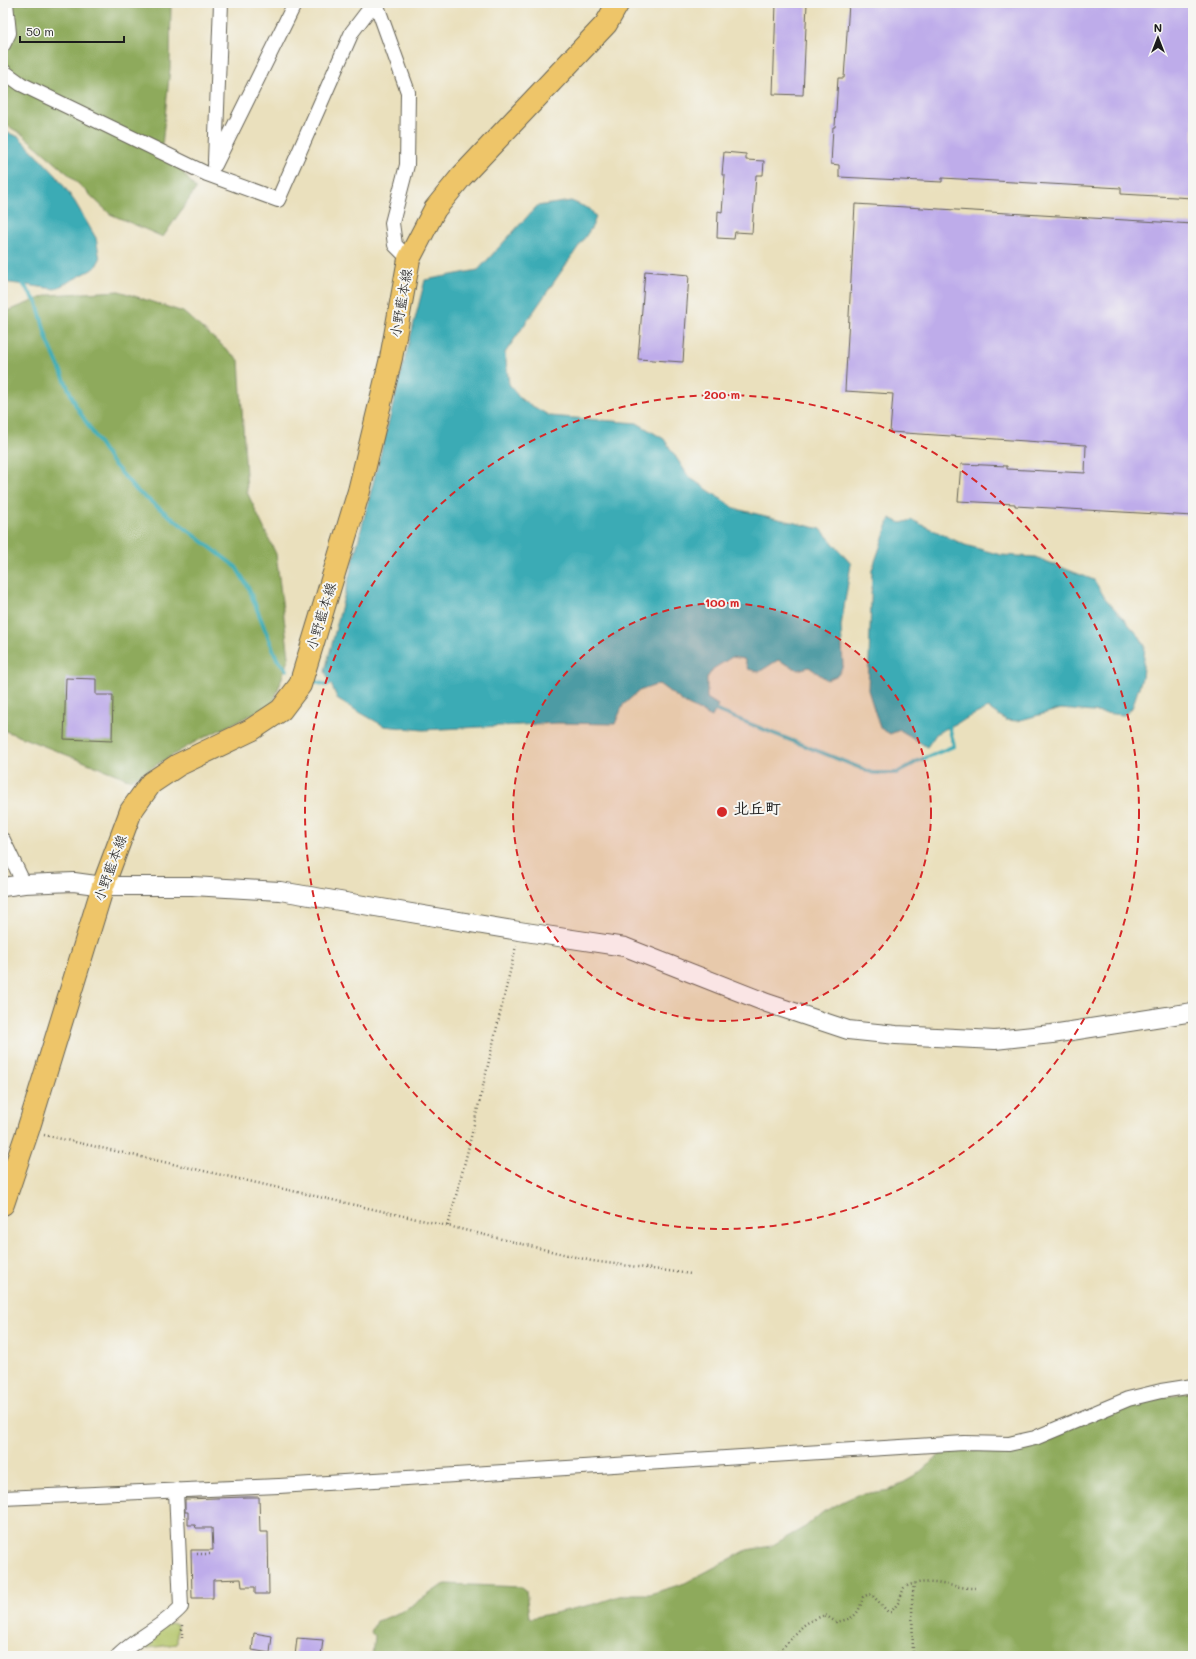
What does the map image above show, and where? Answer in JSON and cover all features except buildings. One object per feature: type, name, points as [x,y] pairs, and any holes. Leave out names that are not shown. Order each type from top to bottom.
[{"type":"main road","name":"小野藍本線","points":[[3,1204],[28,1130],[103,886],[131,811],[151,783],[178,765],[251,730],[281,710],[300,685],[359,491],[391,358],[409,259],[435,209],[461,177],[606,24],[618,3]]},
{"type":"street","points":[[3,44],[9,33],[6,3]]},
{"type":"street","points":[[215,171],[221,3]]},
{"type":"street","points":[[215,171],[295,3]]},
{"type":"street","points":[[3,70],[21,84],[278,200],[352,32],[375,3]]},
{"type":"street","points":[[375,3],[408,92],[406,165],[392,222],[395,245],[409,259]]},
{"type":"street","points":[[3,840],[24,884]]},
{"type":"street","points":[[3,887],[24,884],[74,882],[103,886],[192,886],[280,891],[625,947],[767,1003],[848,1030],[896,1035],[995,1040],[1052,1034],[1193,1012]]},
{"type":"street","points":[[3,1498],[279,1486],[964,1443],[1009,1444],[1035,1438],[1128,1399],[1161,1391],[1193,1386]]},
{"type":"street","points":[[118,1656],[126,1648],[172,1616],[181,1607],[176,1490]]},
{"type":"path","points":[[448,1226],[467,1154],[519,931]]},
{"type":"path","points":[[28,1130],[448,1226],[592,1261],[691,1274]]},
{"type":"path","points":[[197,1554],[211,1554]]},
{"type":"path","points":[[768,1656],[773,1655],[785,1645],[803,1626],[825,1615],[836,1622],[852,1619],[856,1615],[863,1597],[869,1594],[873,1596],[886,1611],[891,1612],[898,1603],[904,1588],[914,1584],[938,1583],[967,1589],[975,1588]]},
{"type":"path","points":[[913,1656],[912,1602],[914,1584]]},
{"type":"path","points":[[744,1656],[760,1656]]},
{"type":"green space","points":[[3,3],[171,3],[170,68],[162,146],[196,189],[163,237],[110,214],[67,173],[23,135],[3,123]]},
{"type":"green space","points":[[119,291],[183,312],[239,360],[247,492],[276,554],[289,657],[273,704],[195,742],[131,780],[3,730],[3,313],[48,295]]},
{"type":"green space","points":[[1193,1391],[1193,1656],[372,1656],[374,1636],[371,1632],[376,1621],[402,1611],[446,1584],[522,1587],[526,1590],[529,1617],[531,1618],[595,1604],[619,1596],[650,1594],[685,1583],[747,1550],[771,1546],[805,1527],[823,1512],[857,1495],[890,1490],[915,1476],[943,1452],[951,1449],[982,1450],[1123,1406]]},
{"type":"green space","points":[[169,1623],[177,1624],[177,1644],[142,1649],[136,1656],[124,1656]]},
{"type":"water","points":[[3,131],[19,137],[56,175],[75,202],[96,238],[100,259],[95,268],[55,289],[3,282]]},
{"type":"water","points":[[571,201],[590,209],[596,217],[592,227],[505,353],[509,384],[522,400],[550,416],[637,423],[664,439],[689,477],[736,509],[821,529],[851,564],[841,626],[843,666],[838,675],[827,680],[809,667],[798,670],[778,660],[759,672],[748,669],[744,659],[732,657],[713,669],[707,678],[707,698],[718,705],[712,717],[686,704],[659,684],[639,691],[623,705],[615,724],[558,723],[423,730],[384,726],[338,700],[325,671],[425,280],[478,270],[537,206]]},
{"type":"water","points":[[890,518],[901,523],[912,520],[965,545],[1001,555],[1035,557],[1094,580],[1105,598],[1140,637],[1145,646],[1142,678],[1132,708],[1124,715],[1061,709],[1017,721],[1006,720],[988,708],[937,733],[927,747],[900,730],[890,734],[880,728],[868,690],[872,570]]},
{"type":"waterway","points":[[21,281],[37,303],[47,339],[76,406],[110,460],[137,491],[236,567],[248,587],[277,659],[287,670]]},
{"type":"waterway","points":[[316,682],[326,685],[333,681]]},
{"type":"waterway","points":[[710,708],[873,773],[897,773],[918,761],[954,746],[948,722]]},
{"type":"district","name":"北丘町","points":[[757,808]]}]
